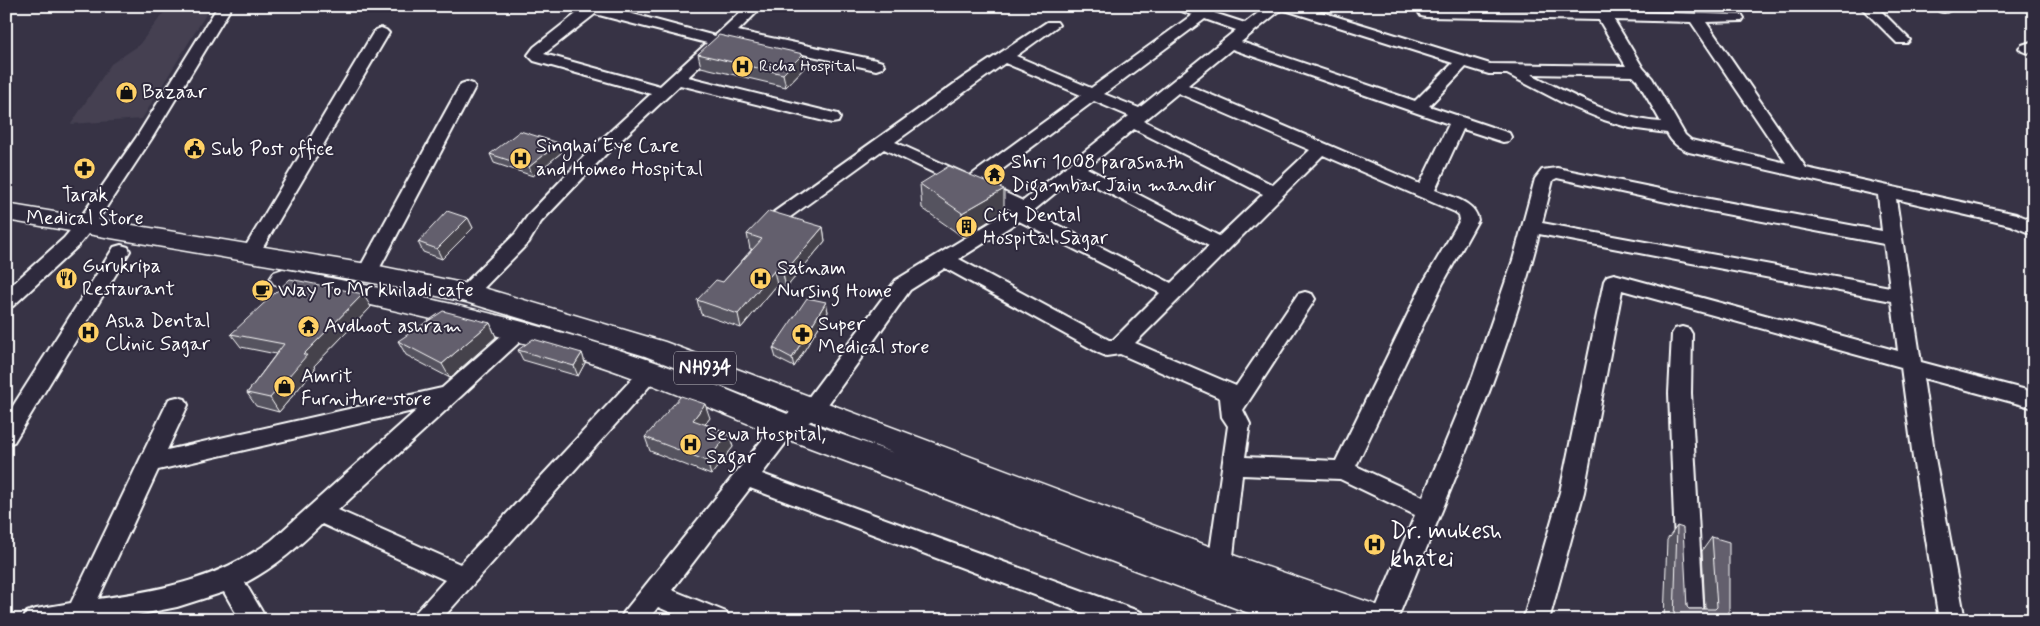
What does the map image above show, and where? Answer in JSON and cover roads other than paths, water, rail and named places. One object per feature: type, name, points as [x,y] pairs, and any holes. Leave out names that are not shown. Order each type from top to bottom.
[{"type":"highway","name":"NH934","points":[[6,212],[78,234],[121,251],[382,297],[518,332],[651,372],[786,426],[1309,620]]},
{"type":"highway","name":"NH934","points":[[6,231],[78,234],[250,254],[367,273],[467,293],[655,349],[1220,565],[1376,620]]},
{"type":"street","points":[[6,301],[78,234],[144,138],[224,6]]},
{"type":"street","points":[[467,293],[522,238],[535,218],[599,151],[756,6]]},
{"type":"street","points":[[1182,6],[1209,10],[1247,30]]},
{"type":"street","points":[[633,620],[786,426],[813,408],[903,285],[1022,211],[1277,6]]},
{"type":"street","points":[[1286,6],[1489,69],[1637,71]]},
{"type":"street","points":[[1867,6],[1902,40]]},
{"type":"street","points":[[663,92],[539,58],[536,55],[539,50],[594,8],[722,37],[876,65]]},
{"type":"street","points":[[972,183],[1209,10]]},
{"type":"street","points":[[1426,13],[1538,10],[1603,15],[1737,18]]},
{"type":"street","points":[[1603,15],[1637,71],[1644,78],[1678,138],[1685,144],[1695,148],[2016,220],[2034,229]]},
{"type":"street","points":[[1695,17],[1800,171]]},
{"type":"street","points":[[780,216],[882,142],[1052,25]]},
{"type":"street","points":[[250,254],[381,33]]},
{"type":"street","points":[[1230,43],[1503,137]]},
{"type":"street","points":[[1004,57],[1094,95],[1275,193]]},
{"type":"street","points":[[1418,108],[1462,62]]},
{"type":"street","points":[[1510,70],[1581,105],[1632,124],[1650,128],[1672,128]]},
{"type":"street","points":[[677,78],[832,118]]},
{"type":"street","points":[[1176,86],[1461,208],[1468,213],[1469,220],[1433,283],[1343,470]]},
{"type":"street","points":[[367,273],[467,87]]},
{"type":"street","points":[[1424,192],[1458,122]]},
{"type":"street","points":[[882,142],[972,183],[1173,292]]},
{"type":"street","points":[[944,260],[1106,348],[1114,348],[1120,345],[1321,148]]},
{"type":"street","points":[[1074,168],[1221,245]]},
{"type":"street","points":[[1384,620],[1484,376],[1523,260],[1544,179],[1548,174],[1557,173],[1694,202],[1893,240]]},
{"type":"street","points":[[1886,190],[1924,458],[1952,620]]},
{"type":"street","points":[[1532,227],[1901,296]]},
{"type":"street","points":[[6,436],[121,251]]},
{"type":"street","points":[[1536,620],[1572,492],[1614,281],[2034,400]]},
{"type":"street","points":[[1232,409],[1306,300]]},
{"type":"street","points":[[36,620],[165,598],[200,589],[256,565],[281,547],[518,332]]},
{"type":"street","points":[[1682,334],[1680,393],[1690,620]]},
{"type":"street","points":[[1120,345],[1230,393],[1233,417],[1240,424],[1232,466],[1220,565]]},
{"type":"street","points":[[425,620],[651,372]]},
{"type":"street","points":[[150,463],[449,394]]},
{"type":"street","points":[[79,613],[178,405]]},
{"type":"street","points":[[1232,466],[1343,470],[1429,511]]},
{"type":"street","points":[[745,477],[1132,620]]},
{"type":"street","points":[[320,512],[464,577]]},
{"type":"street","points":[[229,578],[254,620]]},
{"type":"street","points":[[654,594],[717,620]]},
{"type":"place","name":"Richa Hospital","points":[[743,66]]},
{"type":"place","name":"Bazaar","points":[[126,92]]},
{"type":"place","name":"Sub Post office","points":[[195,149]]},
{"type":"place","name":"Singhai Eye Care and Homeo Hospital","points":[[520,158]]},
{"type":"place","name":"Tarak Medical Store","points":[[85,169]]},
{"type":"place","name":"Shri 1008 parasnath Digambar Jain mandir","points":[[995,174]]},
{"type":"place","name":"City Dental Hospital Sagar","points":[[967,226]]},
{"type":"place","name":"Gurukripa Restaurant","points":[[66,278]]},
{"type":"place","name":"Satnam Nursing Home","points":[[761,279]]},
{"type":"place","name":"Way To Mr khiladi cafe","points":[[262,290]]},
{"type":"place","name":"Avdhoot ashram","points":[[308,326]]},
{"type":"place","name":"Asha Dental Clinic Sagar","points":[[89,332]]},
{"type":"place","name":"Super Medical store","points":[[802,335]]},
{"type":"place","name":"Amrit Furniture store","points":[[285,387]]},
{"type":"place","name":"Sewa Hospital, Sagar","points":[[690,445]]},
{"type":"place","name":"Dr. mukesh khatei","points":[[1374,545]]}]
